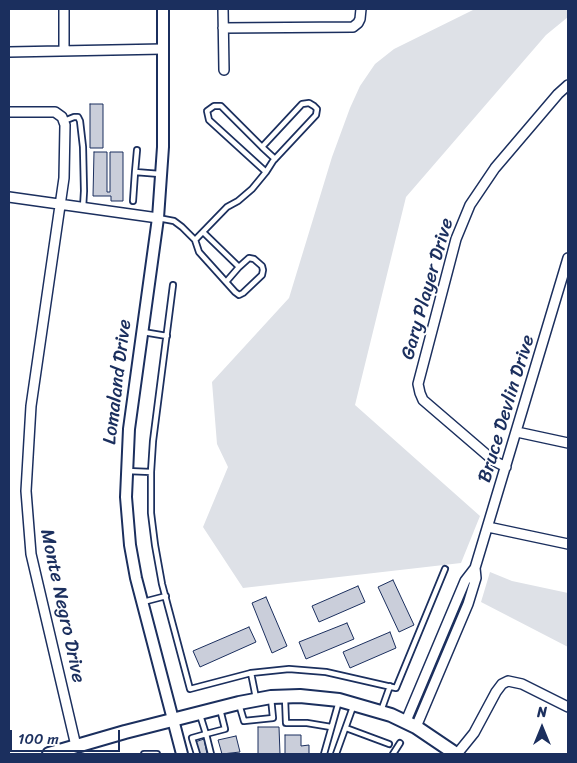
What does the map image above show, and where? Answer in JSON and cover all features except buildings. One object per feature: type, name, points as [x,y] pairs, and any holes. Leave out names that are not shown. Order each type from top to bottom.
[{"type":"main road","points":[[49,754],[79,748],[125,732],[239,702],[285,696],[314,696],[339,700],[381,712],[411,724],[456,754]]},
{"type":"street","points":[[64,9],[64,51]]},
{"type":"street","name":"Lomaland Drive","points":[[163,9],[163,139],[158,218],[128,428],[126,497],[130,545],[141,602],[181,753]]},
{"type":"street","points":[[223,9],[224,70]]},
{"type":"street","points":[[223,28],[353,27],[358,24],[361,9]]},
{"type":"street","points":[[9,52],[163,49]]},
{"type":"street","name":"Gary Player Drive","points":[[506,467],[494,460],[423,400],[418,384],[456,239],[470,205],[495,168],[558,94],[568,85]]},
{"type":"street","points":[[9,112],[55,112],[64,121]]},
{"type":"street","name":"Monte Negro Drive","points":[[64,121],[64,178],[31,406],[26,491],[31,554],[79,748]]},
{"type":"street","points":[[9,197],[158,218]]},
{"type":"street","name":"Bruce Devlin Drive","points":[[411,724],[465,581],[475,568],[568,258]]},
{"type":"street","points":[[517,432],[568,443]]},
{"type":"street","points":[[488,527],[568,544]]},
{"type":"street","points":[[456,754],[474,733],[496,692],[502,684],[508,681],[522,684],[568,707]]},
{"type":"lane","points":[[195,240],[226,207],[238,201],[252,189],[275,159],[316,115],[317,109],[309,103],[302,104],[262,147]]},
{"type":"lane","points":[[266,172],[209,120],[207,111],[214,106],[222,106],[275,159]]},
{"type":"lane","points":[[64,121],[74,117],[78,117],[80,121],[83,147],[83,208]]},
{"type":"lane","points":[[133,200],[137,150]]},
{"type":"lane","points":[[135,172],[161,174]]},
{"type":"lane","points":[[158,218],[174,221],[182,227],[195,240],[199,252],[226,282],[235,292],[239,295],[244,293],[262,275],[262,266],[254,259],[249,258],[226,282]]},
{"type":"lane","points":[[203,232],[239,267]]},
{"type":"lane","points":[[173,285],[150,472],[153,529],[166,596],[190,689],[251,673],[289,669],[326,672],[396,688],[445,569]]},
{"type":"lane","points":[[142,332],[167,336]]},
{"type":"lane","points":[[126,471],[150,472]]},
{"type":"lane","points":[[141,602],[166,596]]},
{"type":"lane","points":[[251,673],[256,699]]},
{"type":"lane","points":[[381,712],[390,686]]},
{"type":"lane","points":[[285,696],[286,723],[307,723],[332,727]]},
{"type":"lane","points":[[239,702],[244,721],[273,718],[271,697]]},
{"type":"lane","points":[[324,754],[339,700]]},
{"type":"lane","points":[[336,754],[354,703]]},
{"type":"lane","points":[[181,753],[196,750],[192,738],[225,729],[220,708]]},
{"type":"lane","points":[[200,713],[206,734],[207,746],[211,754]]},
{"type":"lane","points":[[346,728],[389,744]]},
{"type":"lane","points":[[393,754],[400,742]]},
{"type":"lane","points":[[144,754],[157,754]]},
{"type":"shaded area","points":[[475,9],[568,9],[568,17],[546,35],[406,197],[355,405],[480,516],[461,563],[243,588],[203,527],[228,467],[217,444],[212,382],[289,298],[332,157],[350,108],[360,86],[375,64],[394,49]]},
{"type":"shaded area","points":[[490,572],[512,581],[568,593],[568,647],[481,602]]}]
